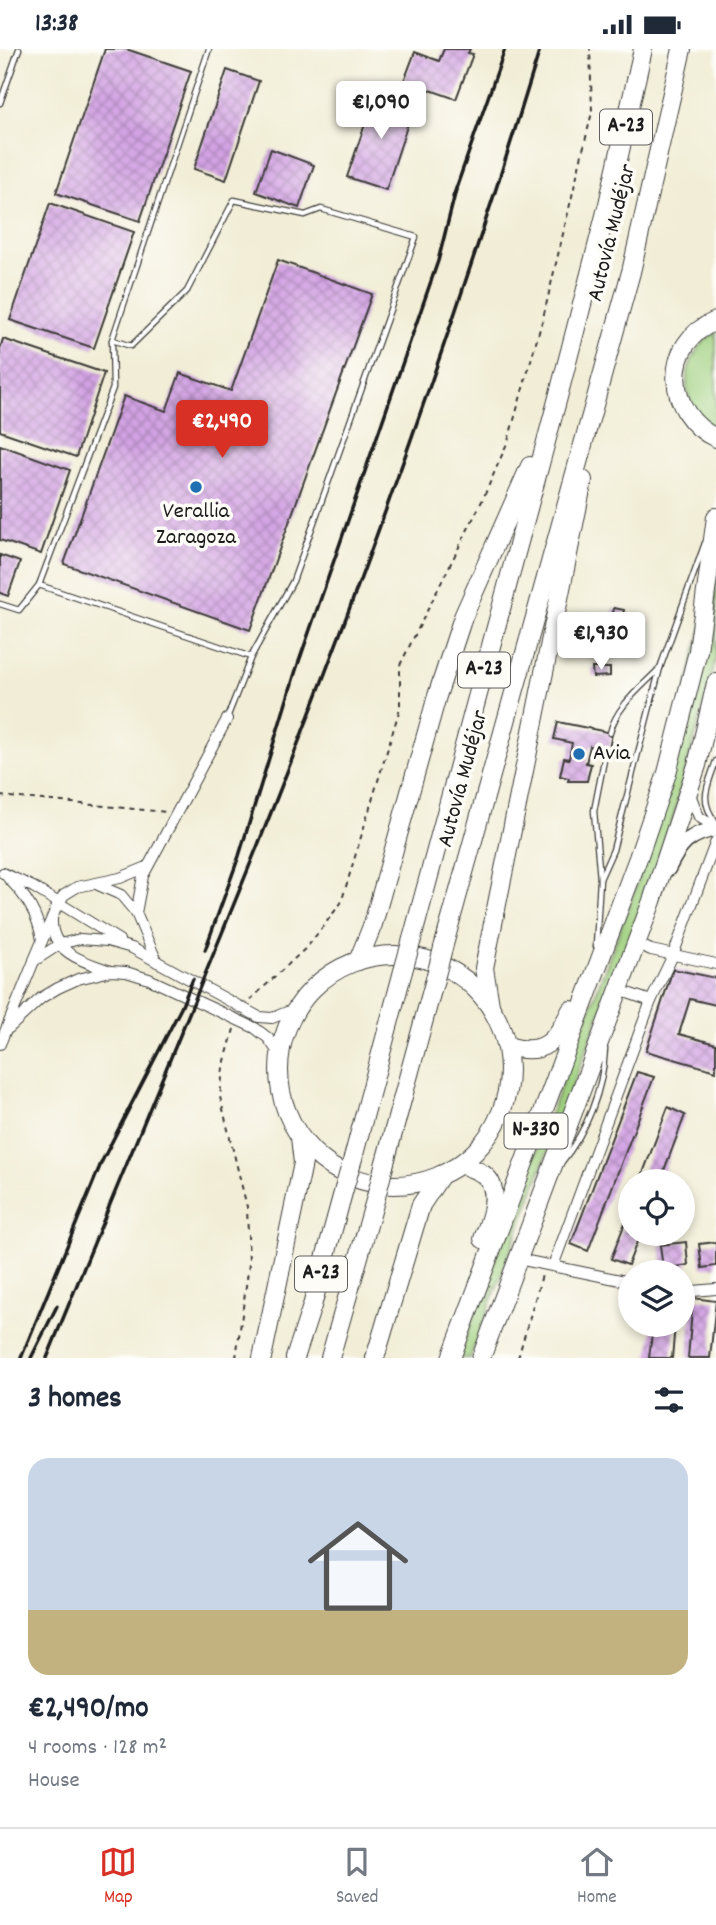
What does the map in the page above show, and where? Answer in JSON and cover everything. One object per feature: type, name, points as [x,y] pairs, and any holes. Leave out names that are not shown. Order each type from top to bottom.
[{"type":"highway","name":"Autovía Mudéjar","points":[[295,1358],[353,1157],[557,401],[611,192],[643,49]]},
{"type":"highway","name":"Autovía Mudéjar","points":[[330,1358],[631,272],[682,49]]},
{"type":"highway","points":[[490,1005],[484,968],[589,451],[607,384],[631,272]]},
{"type":"highway","points":[[715,441],[687,415],[679,400],[676,382],[684,348],[695,334],[716,321]]},
{"type":"highway","points":[[358,961],[373,924],[437,696],[463,617],[529,469],[544,424],[557,401]]},
{"type":"highway","name":"N-330","points":[[451,1358],[659,799],[689,694],[704,616],[716,515]]},
{"type":"highway","name":"N-330","points":[[481,1358],[652,901],[697,765],[716,683]]},
{"type":"highway","points":[[508,1046],[526,1051],[537,1049],[557,1036],[571,1011],[605,922],[621,904]]},
{"type":"highway","points":[[384,955],[425,959],[462,976],[490,1005],[508,1046],[508,1090],[499,1119],[483,1144],[461,1164],[441,1175],[403,1185],[364,1181],[328,1165],[300,1137],[282,1098],[280,1055],[283,1039],[297,1008],[323,979],[358,961],[384,955]]},
{"type":"highway","points":[[262,1358],[303,1163],[300,1137]]},
{"type":"highway","points":[[439,1358],[491,1218],[493,1189],[485,1175],[461,1164]]},
{"type":"highway","points":[[375,1358],[421,1205],[441,1175]]},
{"type":"street","points":[[136,913],[140,887],[147,867],[227,719]]},
{"type":"street","points":[[689,787],[690,798],[699,817],[716,826]]},
{"type":"street","points":[[652,901],[681,846],[691,836],[716,826]]},
{"type":"street","points":[[549,1266],[716,841]]},
{"type":"street","points":[[0,1044],[58,903],[72,890],[120,879],[147,867]]},
{"type":"street","points":[[42,940],[35,913],[21,892],[2,873],[33,887],[241,1015],[263,1034],[280,1055]]},
{"type":"street","points":[[93,884],[121,895],[136,913],[157,962]]},
{"type":"street","points":[[52,915],[52,927],[61,944],[75,958],[111,971],[126,972],[149,979],[241,1015],[272,1018],[297,1008]]},
{"type":"street","points":[[34,961],[70,941],[92,939],[132,948]]},
{"type":"street","points":[[636,943],[651,950],[716,964]]},
{"type":"street","points":[[6,1030],[41,998],[58,988],[78,979],[111,971]]},
{"type":"street","points":[[619,990],[651,1001]]},
{"type":"street","points":[[518,1259],[618,1280]]},
{"type":"street","points":[[695,1291],[716,1289]]},
{"type":"lane","points":[[0,103],[19,49]]},
{"type":"lane","points":[[0,604],[19,610],[38,585],[113,388],[112,340],[209,49]]},
{"type":"lane","points":[[112,340],[131,346],[187,291],[234,200],[305,215],[321,209],[416,237],[293,581],[251,657],[227,719]]},
{"type":"lane","points":[[600,879],[613,850],[660,668],[716,515]]},
{"type":"lane","points":[[38,585],[251,657]]},
{"type":"lane","points":[[610,733],[612,723],[621,710],[660,668]]},
{"type":"lane","points":[[697,765],[710,740]]},
{"type":"lane","points":[[596,946],[600,879],[594,811],[606,750]]},
{"type":"lane","points":[[716,761],[704,799],[716,826]]},
{"type":"path","points":[[236,1358],[249,1264],[247,1207],[220,1097],[229,1041],[252,997],[308,946],[341,903],[400,708],[400,665],[482,501],[508,440],[543,318],[592,112],[590,49]]},
{"type":"path","points":[[0,796],[177,813]]},
{"type":"path","points":[[517,1358],[549,1266]]},
{"type":"green space","points":[[716,332],[716,427],[702,418],[693,407],[687,380],[695,353]]},
{"type":"green space","points":[[716,572],[716,655],[713,671],[663,854],[470,1358],[458,1358],[636,887]]},
{"type":"building","points":[[105,49],[126,49],[191,71],[140,221],[56,193]]},
{"type":"building","points":[[444,49],[470,49],[468,53],[473,54],[456,99],[404,81],[415,52],[439,61]]},
{"type":"building","points":[[227,70],[259,81],[226,180],[194,169]]},
{"type":"building","points":[[376,92],[414,105],[386,190],[347,177]]},
{"type":"building","points":[[271,149],[314,165],[299,208],[256,192]]},
{"type":"building","points":[[50,203],[134,232],[94,348],[10,320]]},
{"type":"building","name":"Verallia Zaragoza","points":[[278,260],[372,294],[250,630],[64,564],[124,396],[166,411],[180,373],[231,391]]},
{"type":"building","points":[[3,339],[104,373],[76,457],[0,431],[0,349]]},
{"type":"building","points":[[0,445],[70,470],[41,554],[0,540]]},
{"type":"building","points":[[0,555],[20,562],[8,596],[0,593]]},
{"type":"building","points":[[614,608],[624,610],[614,657],[604,654]]},
{"type":"building","points":[[592,668],[610,668],[610,676],[593,677]]},
{"type":"building","name":"Avia","points":[[558,722],[612,733],[609,750],[590,746],[586,763],[591,764],[587,781],[568,781],[569,778],[560,776],[564,758],[569,759],[572,743],[554,739]]},
{"type":"building","points":[[673,969],[716,978],[716,1005],[690,999],[679,1034],[716,1044],[716,1071],[646,1051]]},
{"type":"building","points":[[637,1072],[654,1077],[588,1251],[571,1244]]},
{"type":"building","points":[[668,1107],[685,1115],[665,1169],[645,1169]]},
{"type":"building","points":[[618,1241],[618,1246],[635,1246],[630,1260],[611,1259]]},
{"type":"building","points":[[716,1242],[716,1266],[702,1268],[699,1244]]},
{"type":"building","points":[[660,1246],[686,1246],[688,1260],[662,1260]]},
{"type":"building","points":[[695,1298],[716,1301],[710,1358],[688,1358],[690,1337],[695,1337]]},
{"type":"building","points":[[652,1337],[674,1337],[672,1358],[649,1358]]},
{"type":"railway","points":[[453,197],[505,49]]},
{"type":"railway","points":[[47,1358],[246,874],[346,618],[447,335],[540,49]]},
{"type":"railway","points":[[205,950],[239,856],[296,670],[438,261],[456,190]]},
{"type":"railway","points":[[21,1358],[102,1161],[181,1008],[193,979]]},
{"type":"railway","points":[[31,1358],[57,1306]]},
{"type":"place","name":"Verallia Zaragoza","points":[[196,487]]},
{"type":"place","name":"Avia","points":[[579,754]]}]
